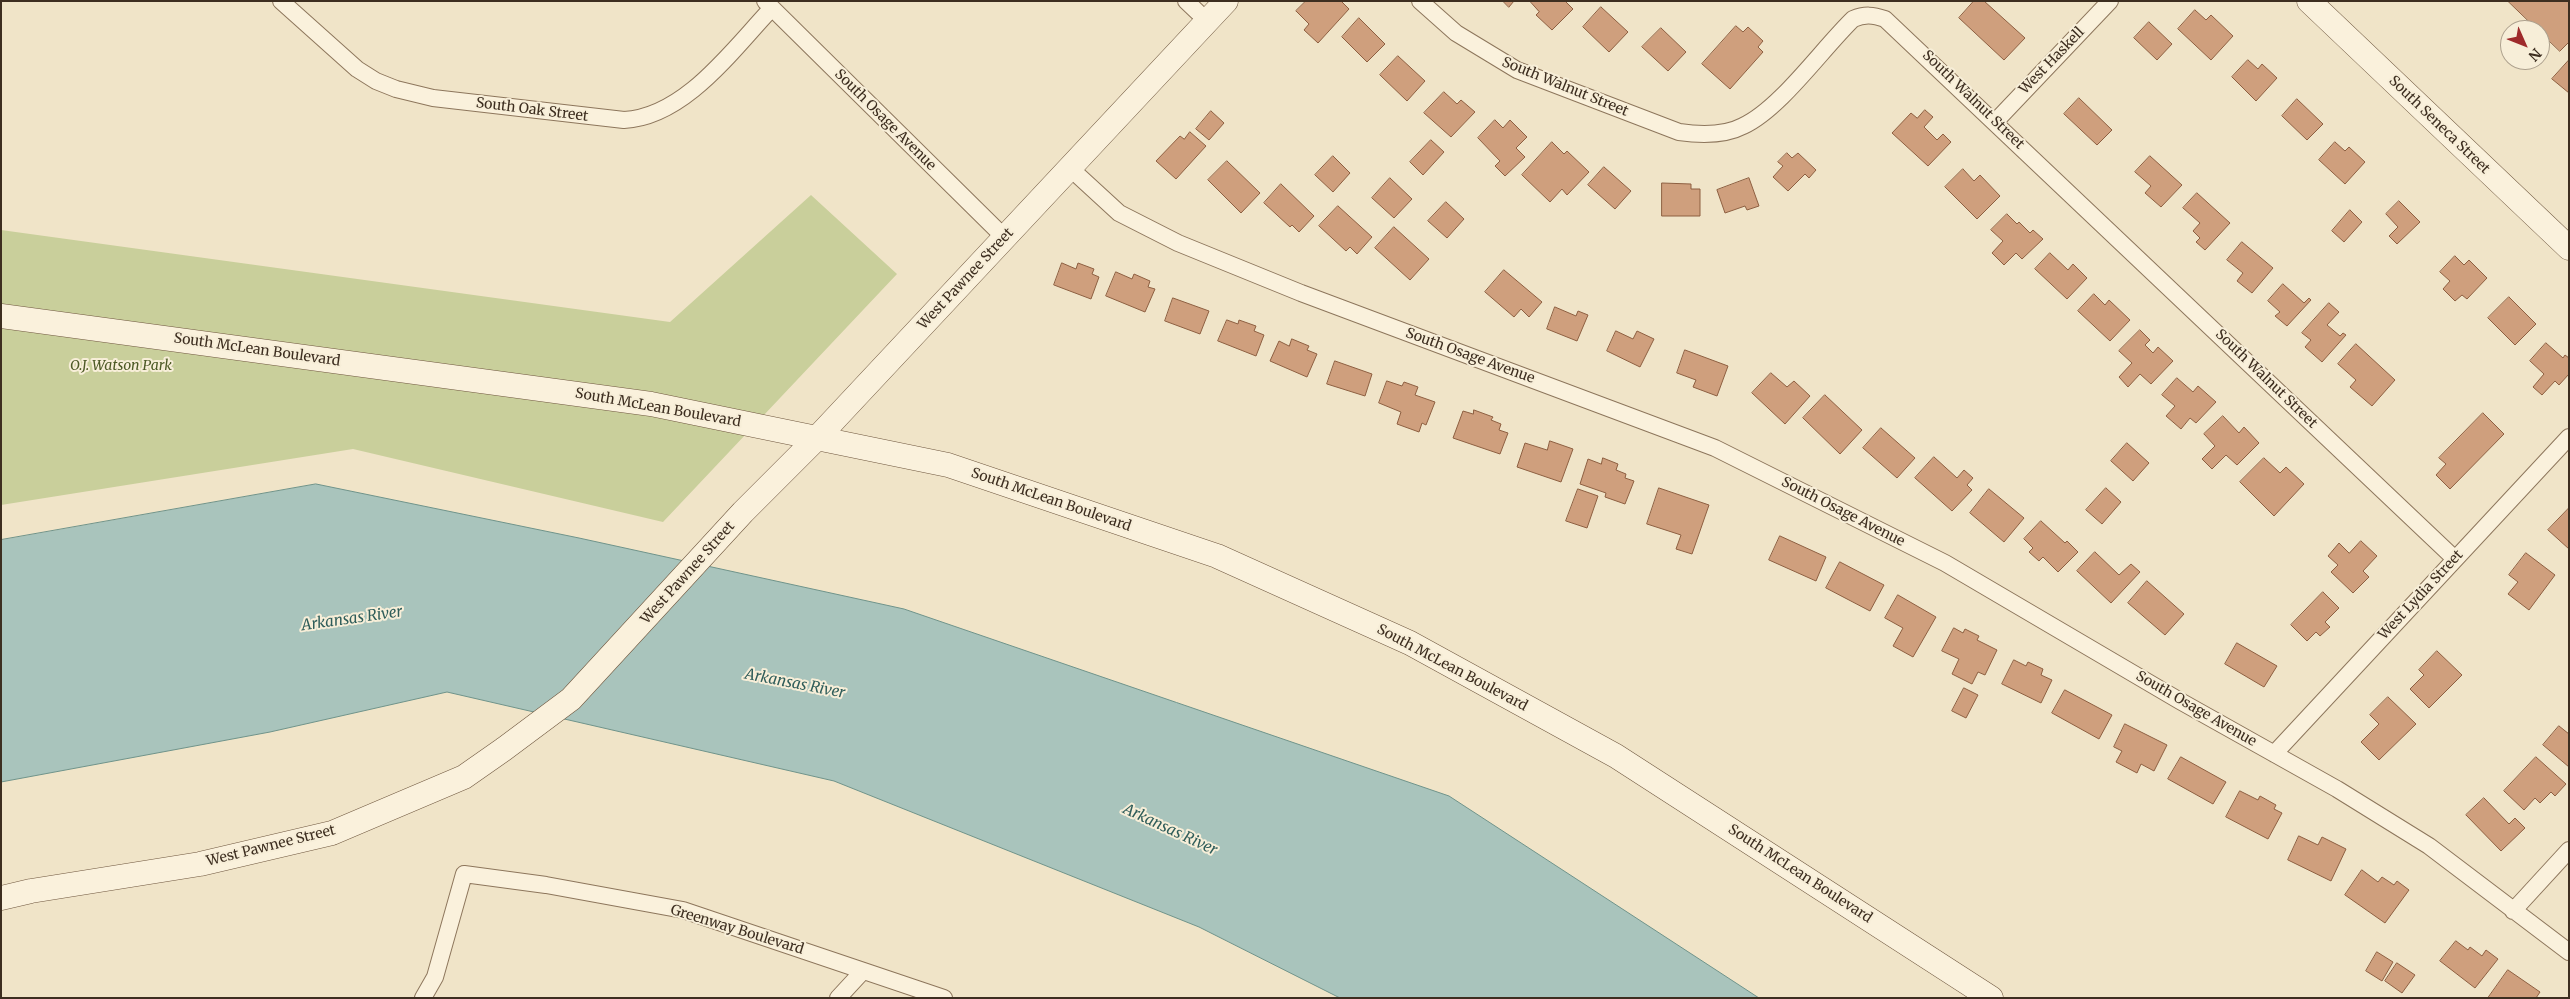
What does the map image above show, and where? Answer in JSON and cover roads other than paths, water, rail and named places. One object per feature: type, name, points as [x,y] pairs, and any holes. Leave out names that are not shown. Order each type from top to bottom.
[{"type":"main road","name":"West Pawnee Street","points":[[1,898],[31,891],[200,864],[332,833],[464,777],[571,699],[743,512],[817,438],[1226,1]]},
{"type":"main road","name":"South Seneca Street","points":[[2309,1],[2569,248]]},
{"type":"main road","name":"South McLean Boulevard","points":[[1,316],[651,404],[948,465],[1217,556],[1410,643],[1616,756],[1992,998]]},
{"type":"street","name":"South Oak Street","points":[[281,1],[357,69],[376,81],[396,89],[433,98],[624,120],[634,119],[663,110],[688,95],[768,4]]},
{"type":"street","points":[[1186,1],[1208,22]]},
{"type":"street","name":"South Walnut Street","points":[[1420,1],[1456,33],[1517,70],[1679,132],[1694,134],[1727,132],[1757,119],[1853,19],[1873,15],[1885,19],[1898,29],[2455,559]]},
{"type":"street","name":"West Haskell","points":[[1995,122],[2110,1]]},
{"type":"street","name":"South Osage Avenue","points":[[768,4],[1005,238]]},
{"type":"street","name":"South Osage Avenue","points":[[1070,168],[1119,213],[1178,242],[1310,297],[1715,448],[1945,563],[2274,754],[2338,789],[2428,846],[2569,952]]},
{"type":"street","name":"West Lydia Street","points":[[2274,754],[2569,437]]},
{"type":"street","points":[[2513,911],[2569,850]]},
{"type":"street","name":"Greenway Boulevard","points":[[423,998],[435,977],[464,874],[546,885],[683,910],[944,998]]},
{"type":"street","points":[[838,998],[863,970]]},
{"type":"water","name":"Arkansas River","points":[[316,484],[579,538],[904,609],[1449,796],[1759,998],[1340,998],[1199,927],[834,781],[447,692],[270,732],[1,782],[1,540]]},
{"type":"park label","name":"O.J. Watson Park","points":[[121,366]]}]
